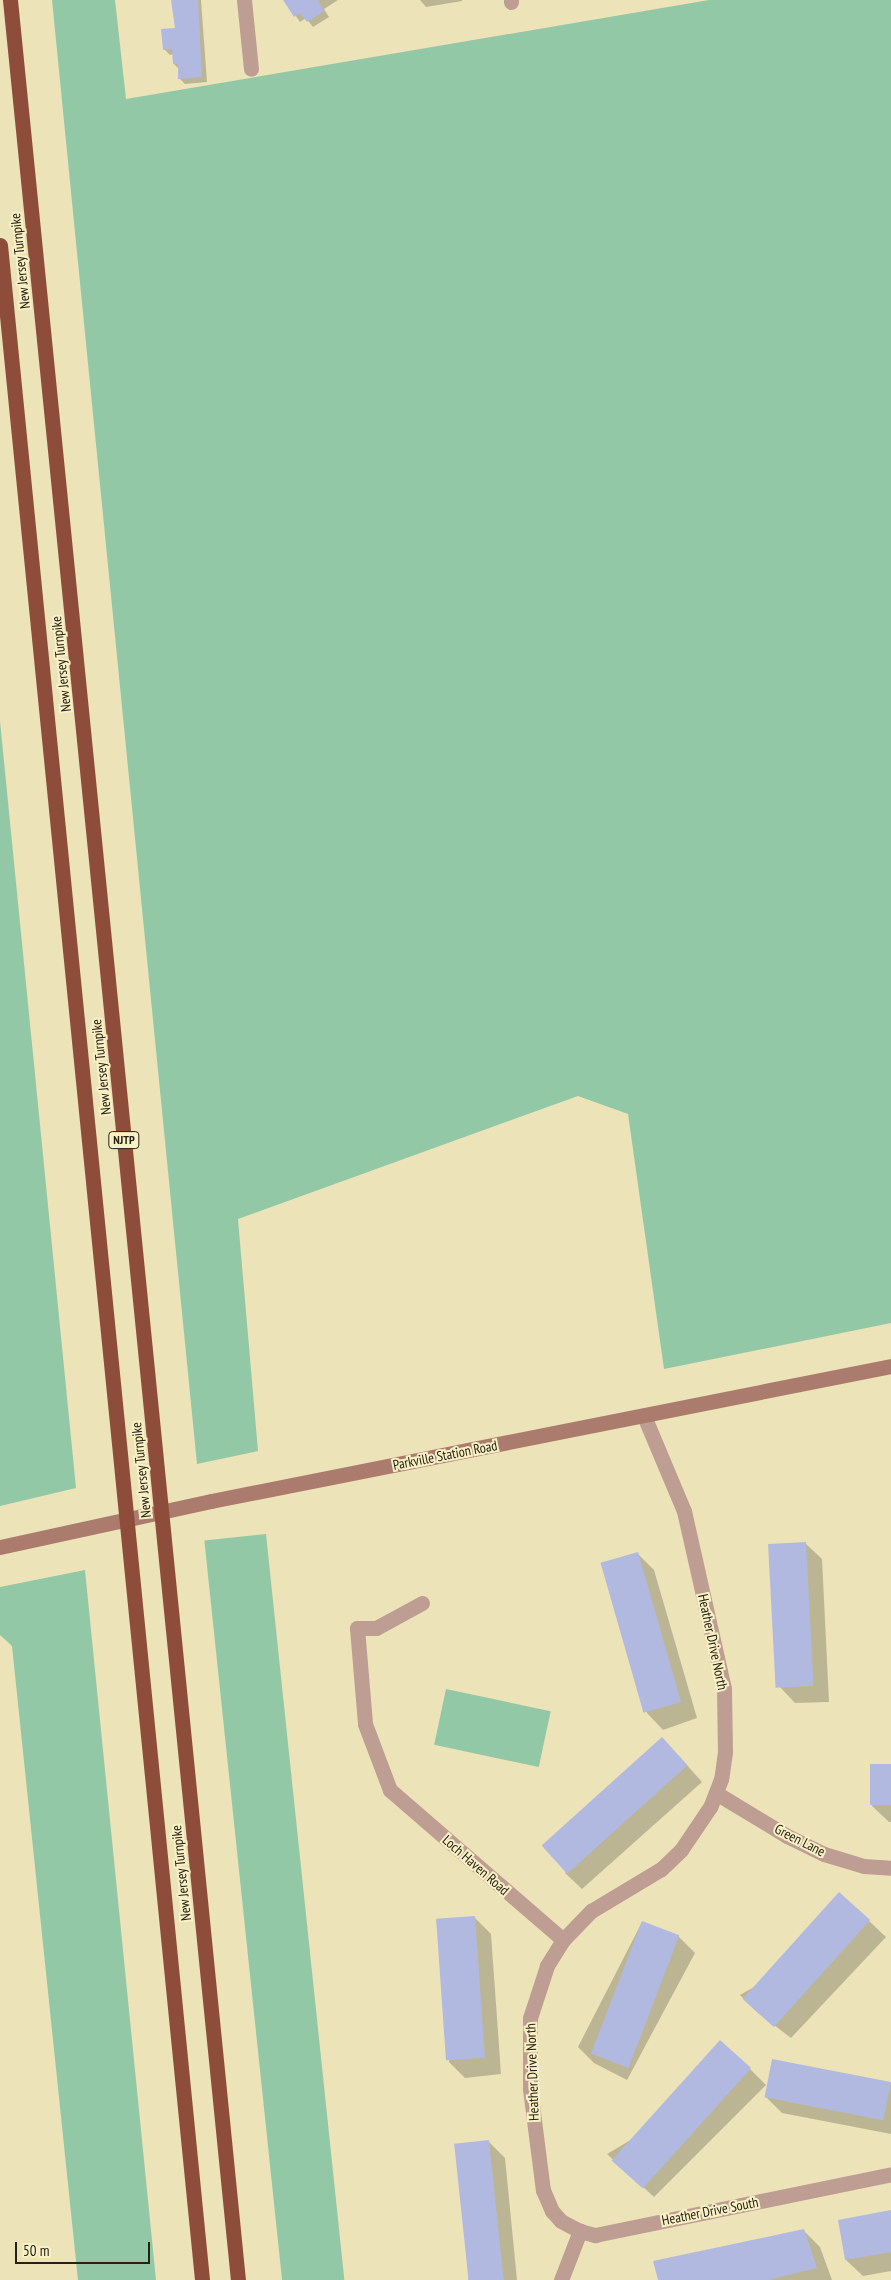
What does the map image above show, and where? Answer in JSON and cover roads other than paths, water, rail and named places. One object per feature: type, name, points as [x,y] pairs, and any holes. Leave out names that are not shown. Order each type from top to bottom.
[{"type":"highway","name":"New Jersey Turnpike","points":[[10,0],[238,2280]]},
{"type":"highway","name":"New Jersey Turnpike","points":[[0,245],[202,2280]]},
{"type":"main road","name":"Parkville Station Road","points":[[0,1546],[211,1501],[891,1366]]},
{"type":"street","points":[[244,0],[251,69]]},
{"type":"street","name":"Heather Drive North","points":[[580,2232],[561,2222],[552,2211],[543,2190],[530,2090],[530,2018],[548,1966],[563,1940],[591,1911],[643,1881],[668,1862],[696,1830],[716,1793],[721,1778],[725,1752],[724,1689],[684,1511],[644,1416]]},
{"type":"street","name":"Loch Haven Road","points":[[422,1603],[376,1628],[357,1628],[365,1724],[390,1790],[563,1940]]},
{"type":"street","name":"Green Lane","points":[[716,1793],[805,1846],[864,1866],[891,1868]]},
{"type":"street","name":"Heather Drive South","points":[[580,2232],[595,2235],[891,2174]]},
{"type":"street","points":[[561,2280],[580,2232]]}]
